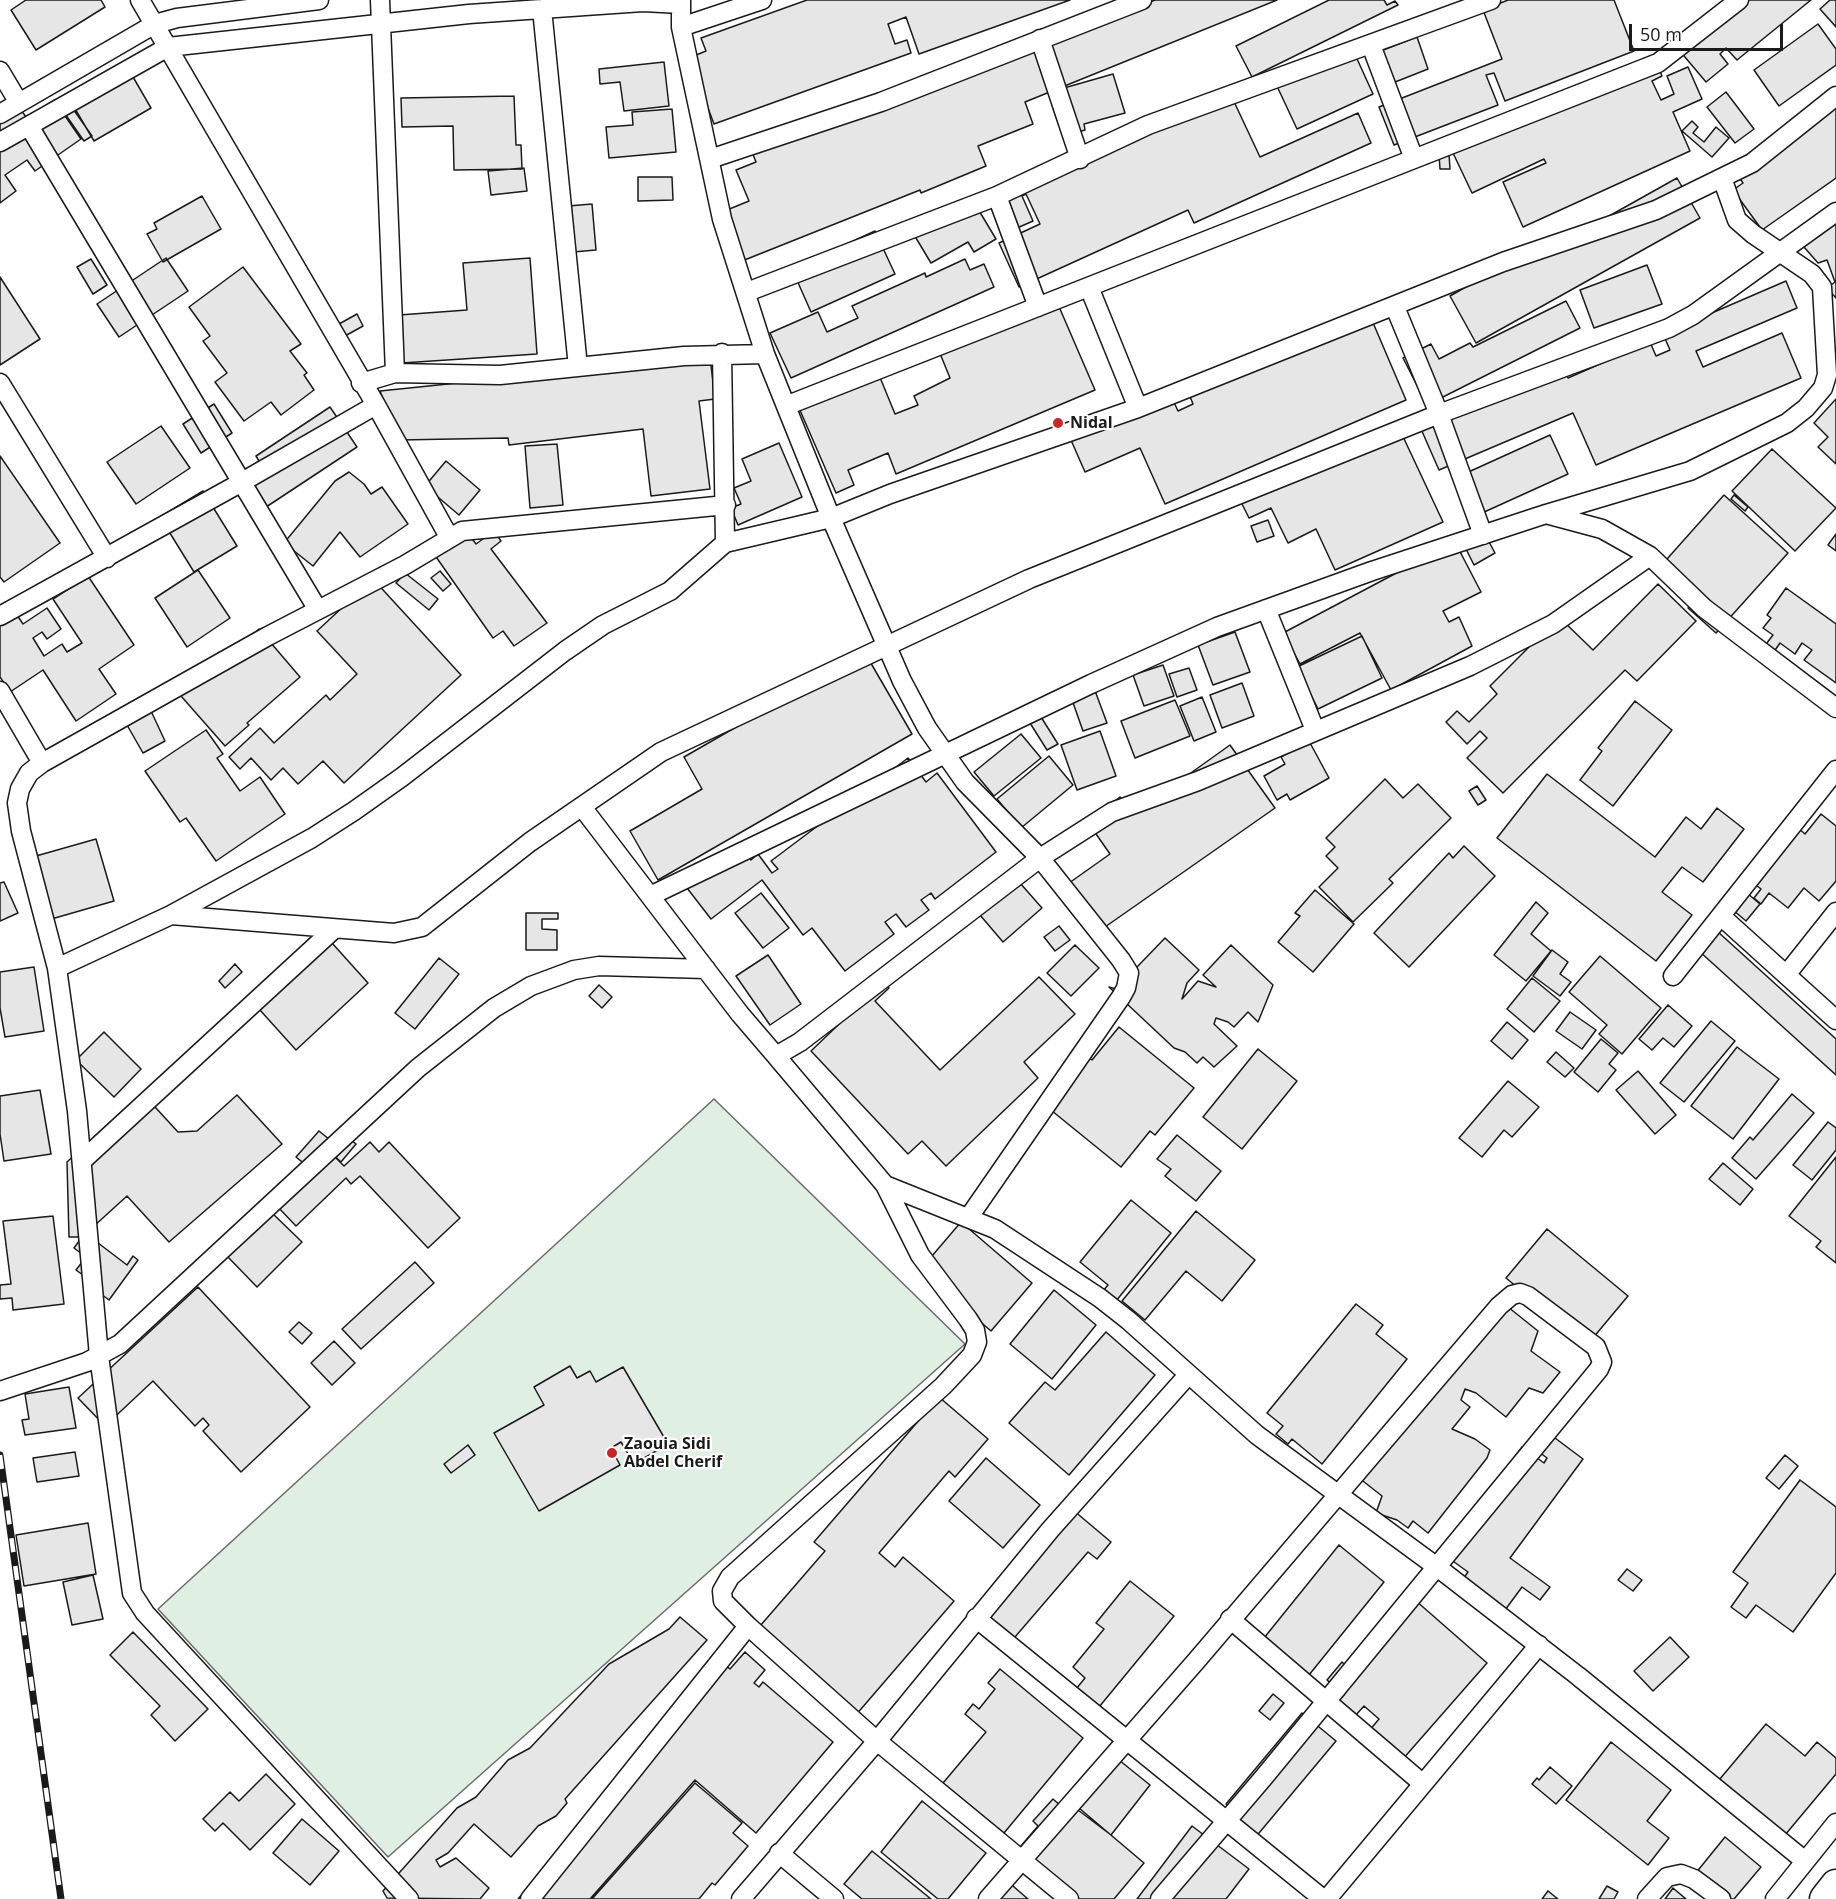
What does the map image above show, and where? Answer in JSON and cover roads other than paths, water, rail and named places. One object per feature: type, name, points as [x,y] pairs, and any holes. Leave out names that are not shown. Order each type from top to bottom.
[{"type":"main road","points":[[1825,1899],[1836,1885]]},
{"type":"street","points":[[140,0],[361,383],[376,405],[449,537]]},
{"type":"street","points":[[0,114],[155,24],[177,18],[320,0]]},
{"type":"street","points":[[380,0],[383,22],[395,373]]},
{"type":"street","points":[[681,27],[762,0]]},
{"type":"street","points":[[710,159],[881,102],[1142,0]]},
{"type":"street","points":[[747,292],[997,196],[1080,159],[1148,125],[1491,0]]},
{"type":"street","points":[[788,405],[1658,63],[1739,0]]},
{"type":"street","points":[[0,142],[168,47],[383,22],[643,1],[681,2],[681,27],[722,219],[765,354],[788,405],[831,518],[902,681],[927,728],[965,782],[1040,858],[1121,960],[1129,974],[1126,988],[1099,1031],[969,1217]]},
{"type":"street","points":[[542,9],[578,367]]},
{"type":"street","points":[[1040,39],[1080,159]]},
{"type":"street","points":[[1371,45],[1414,159]]},
{"type":"street","points":[[0,70],[19,103]]},
{"type":"street","points":[[57,968],[171,915],[312,838],[402,777],[565,651],[603,626],[670,591],[725,543],[831,518],[901,490],[1138,408],[1503,262],[1656,210],[1752,164],[1836,96]]},
{"type":"street","points":[[28,126],[318,610]]},
{"type":"street","points":[[650,896],[947,756],[1091,684],[1217,627],[1546,514],[1690,471],[1786,423],[1806,408],[1824,388],[1827,375],[1822,286],[1812,274],[1783,252],[1753,234],[1737,220],[1722,178]]},
{"type":"street","points":[[997,196],[1038,307]]},
{"type":"street","points":[[171,915],[333,930],[394,933],[422,927],[530,842],[661,753],[887,644],[1029,579],[1439,414],[1668,328],[1693,315],[1836,212]]},
{"type":"street","points":[[1089,287],[1138,408]]},
{"type":"street","points":[[1395,307],[1439,414],[1483,535]]},
{"type":"street","points":[[722,353],[725,543]]},
{"type":"street","points":[[361,383],[395,373],[500,375],[722,353],[765,354]]},
{"type":"street","points":[[0,383],[107,558]]},
{"type":"street","points":[[0,616],[376,405]]},
{"type":"street","points":[[409,1899],[137,1601],[128,1573],[99,1356],[83,1160],[57,968],[28,860],[18,803],[20,789],[29,772],[42,763],[318,610],[405,565],[449,537],[476,528],[726,505]]},
{"type":"street","points":[[1546,514],[1602,530],[1650,556],[1704,608],[1836,708]]},
{"type":"street","points":[[777,1056],[800,1042],[1040,858],[1112,812],[1198,781],[1470,666],[1553,624],[1650,556]]},
{"type":"street","points":[[1266,609],[1315,730]]},
{"type":"street","points":[[0,691],[42,763]]},
{"type":"street","points":[[1673,976],[1722,917],[1836,770]]},
{"type":"street","points":[[582,807],[706,969],[885,1185],[920,1255],[975,1330],[976,1350],[943,1386],[730,1577],[722,1591],[723,1601],[876,1741],[1069,1899]]},
{"type":"street","points":[[1786,975],[1836,912]]},
{"type":"street","points":[[1722,917],[1836,1020]]},
{"type":"street","points":[[83,1160],[333,930]]},
{"type":"street","points":[[0,1391],[99,1356],[120,1344],[418,1068],[494,1008],[531,986],[574,970],[599,966],[706,969]]},
{"type":"street","points":[[885,1185],[969,1217],[1014,1240],[1100,1298],[1128,1320],[1257,1435],[1539,1645],[1805,1862]]},
{"type":"street","points":[[988,1899],[1499,1306],[1520,1293],[1536,1301],[1596,1347],[1602,1362],[1592,1381],[1160,1899]]},
{"type":"street","points":[[741,1899],[876,1741],[1050,1530],[1188,1375]]},
{"type":"street","points":[[976,1618],[1325,1899],[1539,1645]]},
{"type":"street","points":[[1230,1619],[1422,1783]]},
{"type":"street","points":[[530,1899],[748,1626]]},
{"type":"street","points":[[1775,1899],[1836,1823]]},
{"type":"street","points":[[779,1853],[834,1899]]},
{"type":"street","points":[[1647,1899],[1667,1877],[1681,1874],[1694,1878],[1721,1899]]},
{"type":"railway","points":[[0,1455],[61,1899]]},
{"type":"place","name":"Nidal","points":[[1058,423]]},
{"type":"place","name":"Zaouia Sidi Abdel Cherif","points":[[612,1453]]}]
